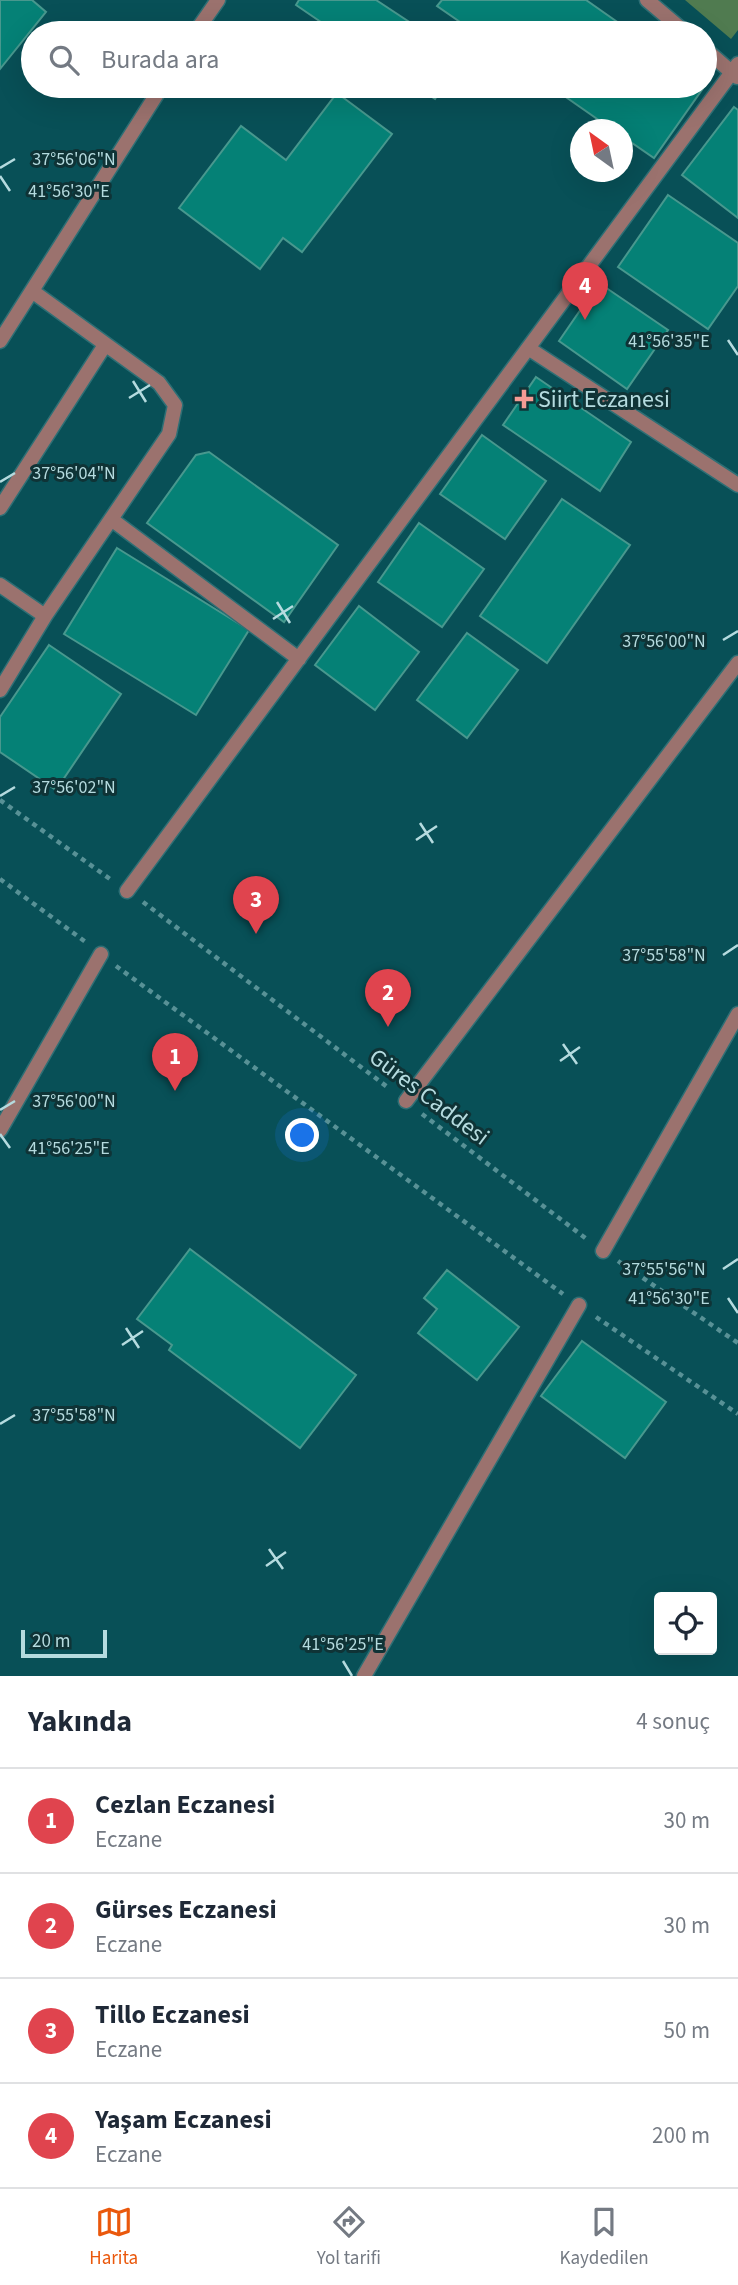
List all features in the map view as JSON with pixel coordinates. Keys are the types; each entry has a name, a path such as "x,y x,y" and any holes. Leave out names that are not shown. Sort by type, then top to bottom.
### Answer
{"street":[{"path":"204,21 219,0"},
{"path":"647,0 672,21"},
{"path":"717,58 736,71 717,96"},
{"path":"0,341 154,98"},
{"path":"127,891 716,98"},
{"path":"0,690 45,616 169,434 175,405 159,383 32,291"},
{"path":"0,508 105,345"},
{"path":"528,348 738,485"},
{"path":"111,519 299,659"},
{"path":"0,585 45,616"},
{"path":"406,1101 738,663"},
{"path":"0,1130 101,954"},
{"path":"603,1251 738,1014"},
{"path":"364,1676 579,1305"}],"path":[{"name":"Güres Caddesi","path":"0,800 192,937 603,1251 738,1343"},
{"path":"0,879 474,1231 738,1414"}],"green space":[{"path":"685,0 738,0 738,30 731,39 717,27 717,21 710,21"}],"building":[{"path":"0,0 32,0 46,12 39,21 21,21 21,43 0,69"},
{"path":"299,0 376,0 408,21 319,21 296,5"},
{"path":"442,0 586,0 616,21 459,21 437,6"},
{"path":"333,98 344,98 392,134 302,252 283,238 260,269 179,208 241,126 286,160"},
{"path":"567,98 696,98 654,158 633,144 633,119 597,119"},
{"path":"734,107 738,110 738,218 682,175"},
{"path":"668,195 738,243 738,286 708,329 618,267"},
{"path":"599,283 668,330 627,389 559,341"},
{"path":"536,377 631,442 600,491 503,425"},
{"path":"482,435 546,481 505,539 440,494"},
{"path":"209,452 338,545 284,622 147,523 196,455"},
{"path":"562,499 630,545 547,663 480,616"},
{"path":"419,523 484,569 442,627 378,582"},
{"path":"117,548 249,630 196,715 64,634"},
{"path":"359,606 419,652 375,710 315,665"},
{"path":"467,633 518,670 467,738 417,700"},
{"path":"49,645 121,694 56,790 0,752 0,717"},
{"path":"190,1249 356,1375 300,1448 169,1350 172,1345 137,1319"},
{"path":"447,1270 519,1327 477,1380 418,1333 437,1309 424,1298"},
{"path":"582,1341 666,1402 625,1458 541,1396"}],"place":[{"name":"Yaşam Eczanesi","path":"585,320"},
{"name":"Siirt Eczanesi","path":"524,399"},
{"name":"Tillo Eczanesi","path":"256,934"},
{"name":"Gürses Eczanesi","path":"388,1027"},
{"name":"Cezlan Eczanesi","path":"175,1091"}]}
